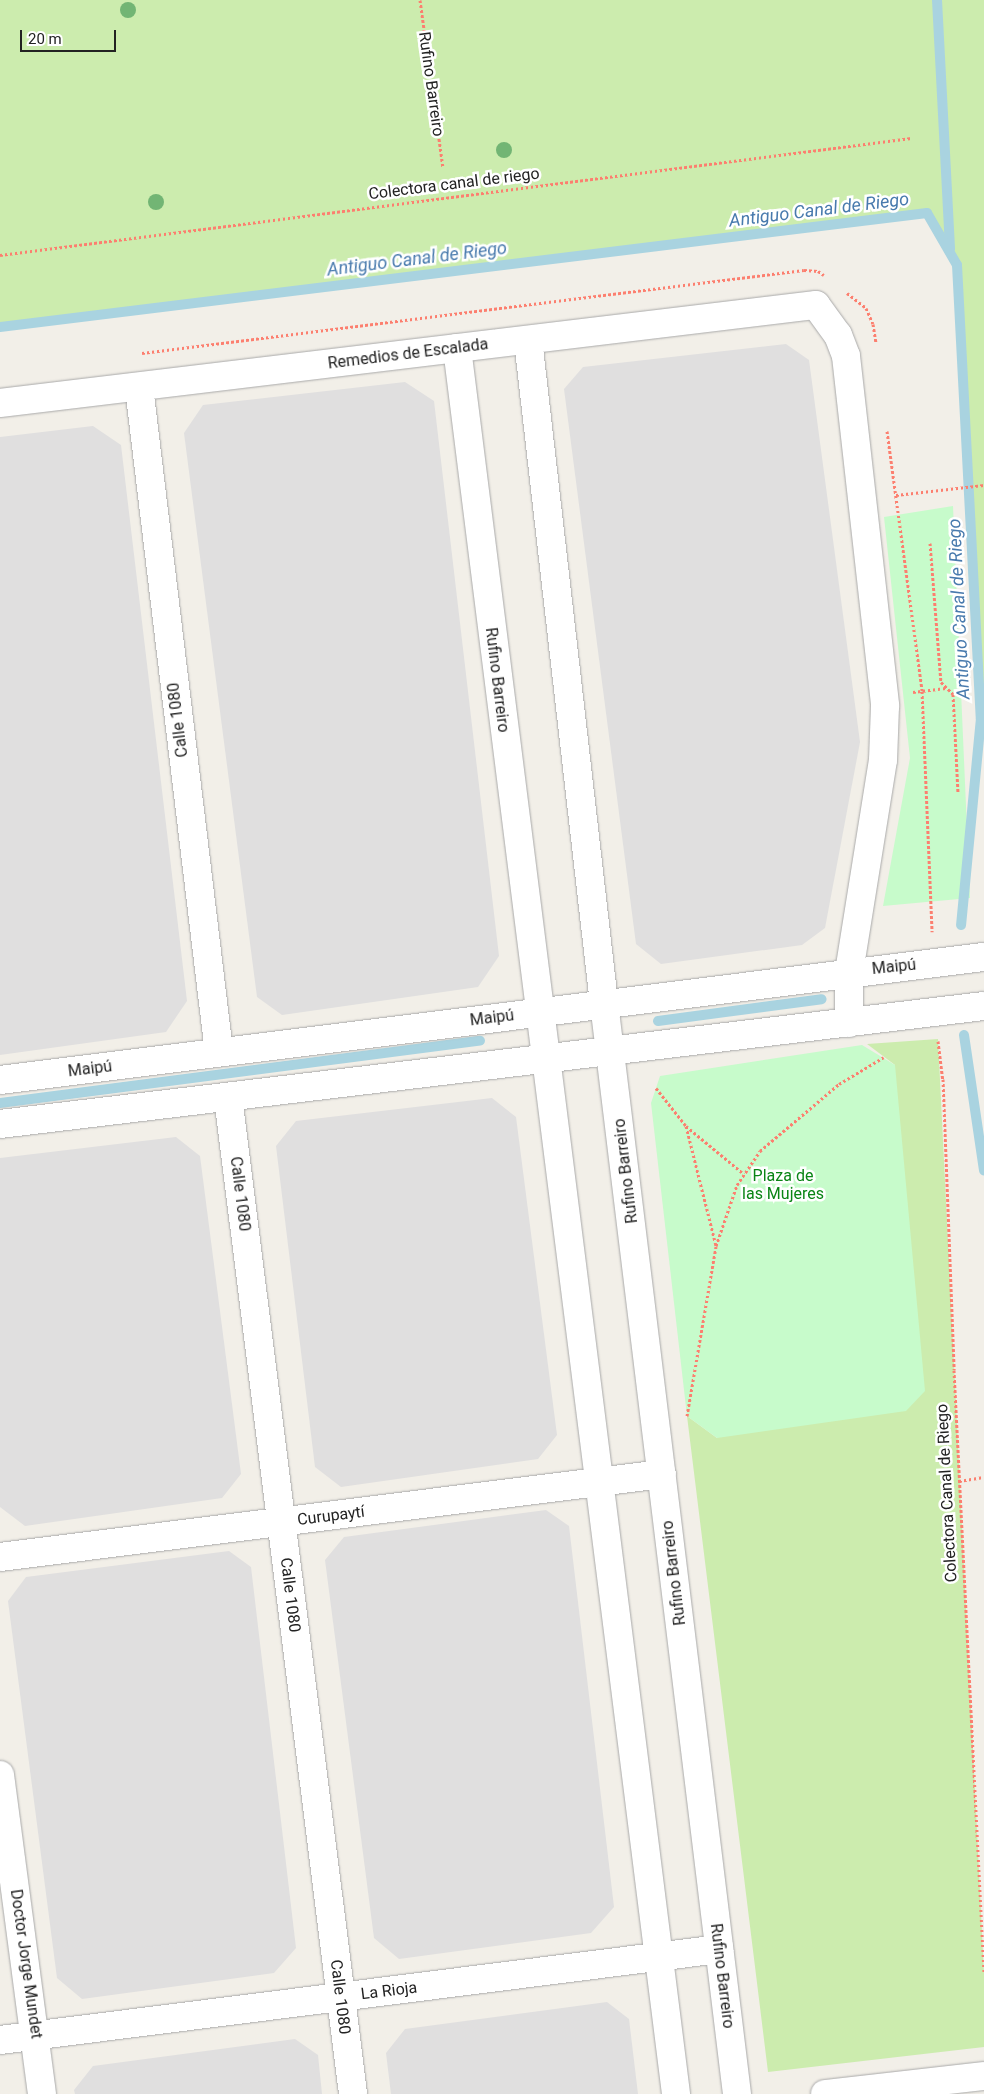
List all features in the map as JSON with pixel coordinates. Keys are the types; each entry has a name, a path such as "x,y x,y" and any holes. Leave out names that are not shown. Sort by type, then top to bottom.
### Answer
{"street":[{"name":"Remedios de Escalada","path":"0,403 816,305 838,335 846,356 885,706 882,760 849,972"},
{"path":"528,340 604,1004"},
{"name":"Rufino Barreiro","path":"457,348 545,1059"},
{"name":"Calle 1080","path":"139,387 218,1052"},
{"name":"Maipú","path":"0,1080 849,972 984,957"},
{"path":"849,972 849,1023"},
{"name":"Rufino Barreiro","path":"604,1004 612,1053 737,2094"},
{"path":"0,1124 545,1059 612,1053 984,1006"},
{"path":"545,1059 676,2094"},
{"name":"Calle 1080","path":"228,1097 353,2094"},
{"name":"Curupaytí","path":"0,1557 662,1474"},
{"name":"Doctor Jorge Mundet","path":"0,1775 36,2035 42,2094"},
{"name":"La Rioja","path":"0,2040 719,1949"},
{"path":"825,2094 984,2076"}],"path":[{"name":"Rufino Barreiro","path":"420,0 443,167"},
{"name":"Colectora canal de riego","path":"0,255 912,138"},
{"path":"137,353 804,270 818,271 826,277"},
{"path":"842,289 866,308 873,324 877,353"},
{"path":"887,428 922,691 933,902 932,963"},
{"path":"896,495 984,485"},
{"path":"930,543 941,682 953,694 958,792"},
{"name":"Colectora Canal de Riego","path":"934,1012 943,1079 959,1481 984,1973"},
{"path":"687,1416 716,1246 738,1185 744,1174 760,1151 839,1084 884,1057"},
{"path":"656,1088 686,1126 744,1174"},
{"path":"686,1126 716,1246"},
{"path":"959,1481 984,1477"}],"shaded area":[{"path":"786,344 809,360 860,742 825,928 802,945 661,964 636,944 564,389 583,367"},
{"path":"405,382 434,401 499,956 478,987 282,1015 257,997 184,433 203,405"},
{"path":"93,426 121,445 187,1001 166,1032 0,1055 0,437"},
{"path":"492,1098 516,1117 557,1435 538,1459 341,1487 315,1467 276,1146 296,1121"},
{"path":"176,1137 200,1156 241,1474 222,1498 25,1526 0,1507 0,1158"},
{"path":"546,1510 569,1526 614,1907 591,1933 399,1959 374,1938 325,1560 344,1537"},
{"path":"229,1551 251,1567 296,1948 274,1973 82,1999 57,1978 8,1601 26,1577"},
{"path":"607,2002 629,2019 638,2094 391,2094 386,2053 405,2029"},
{"path":"295,2039 318,2055 322,2094 75,2094 74,2090 93,2066"}],"green space":[{"path":"0,0 984,0 984,717 981,718 957,265 927,213 0,323"},
{"path":"953,506 970,898 883,906 910,758 884,517"},
{"path":"938,1039 984,1973 984,2047 768,2072 687,1416 717,1438 895,1065 867,1044"},
{"name":"Plaza de las Mujeres","path":"862,1045 895,1065 925,1391 906,1411 717,1438 687,1416 651,1103 660,1076"}],"waterway":[{"path":"937,0 950,249"},
{"name":"Antiguo Canal de Riego","path":"0,327 927,213 957,265 981,718 961,925"},
{"path":"658,1021 822,999"},
{"name":"Antiguo Canal de Riego","path":"964,1035 984,1171"},
{"path":"0,1103 480,1041"}]}
